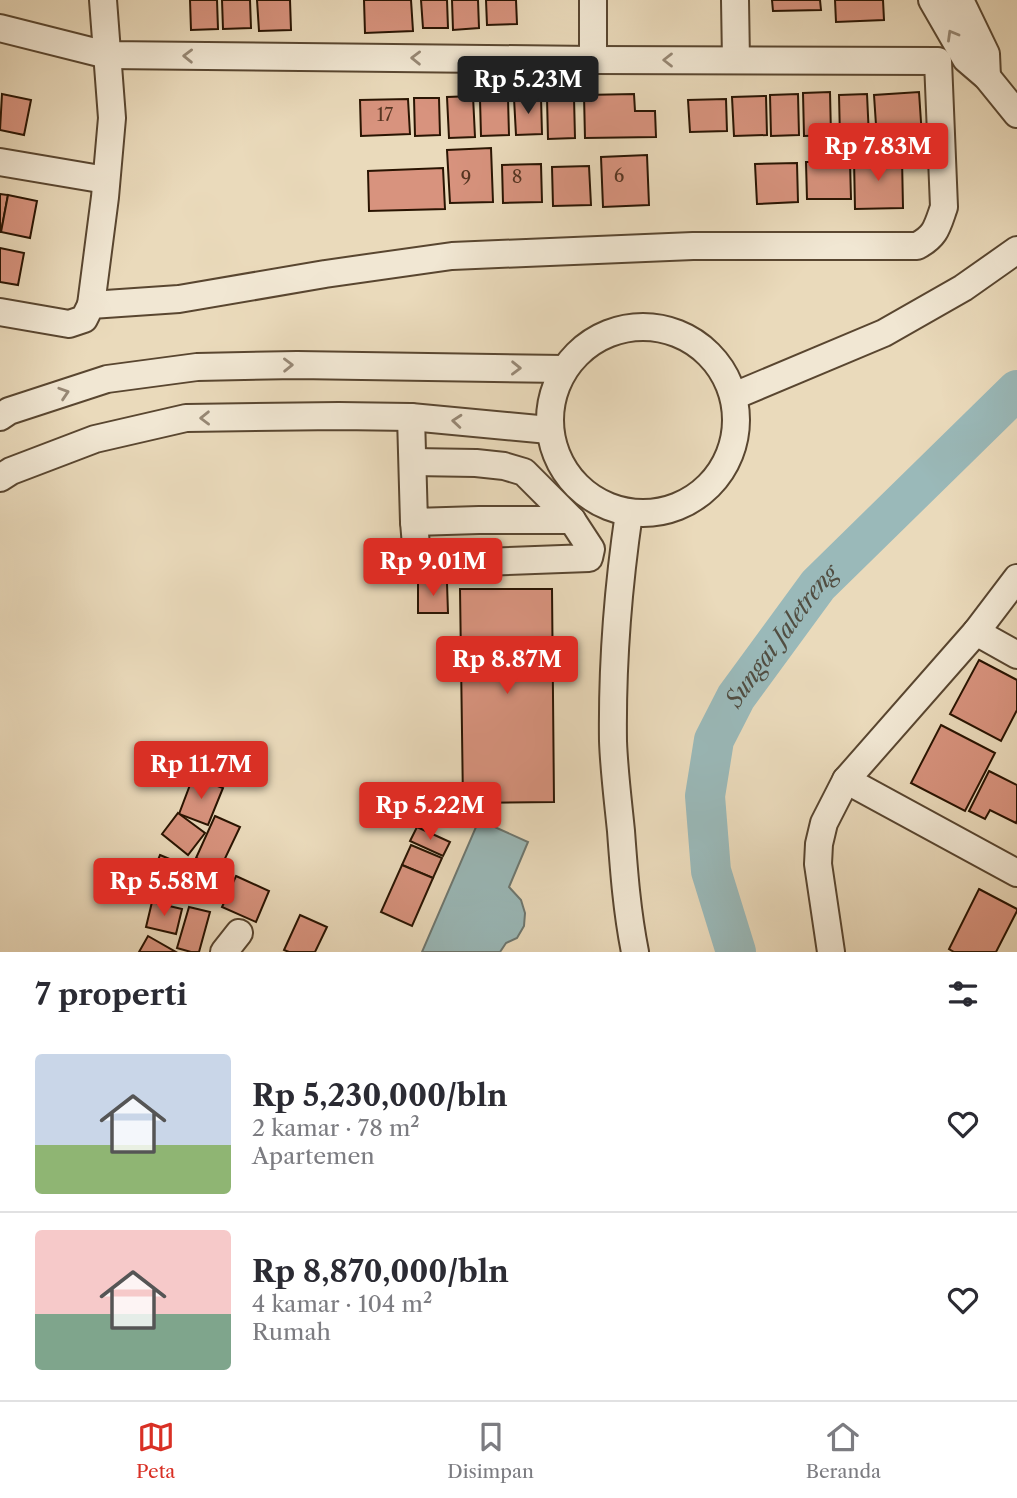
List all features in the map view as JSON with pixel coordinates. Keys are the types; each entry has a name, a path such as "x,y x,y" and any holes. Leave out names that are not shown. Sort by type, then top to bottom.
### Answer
{"street":[{"path":"0,312 69,324 84,318 91,305 112,118 103,0"},
{"path":"593,0 593,60"},
{"path":"735,0 736,60"},
{"path":"932,0 966,59 987,77 1017,114"},
{"path":"960,0 986,54 987,77"},
{"path":"0,28 107,55 938,61 944,207 929,240 917,246 693,246 452,256 179,299 91,305"},
{"path":"0,162 106,180"},
{"path":"734,397 884,333 962,288 1017,250"},
{"path":"642,326 672,331 700,346 721,368 734,397 737,427 730,457 713,483 689,502 670,509 629,513 600,503 575,485 558,459 549,430 551,398 564,369 585,346 612,332 642,326"},
{"path":"0,417 9,411 107,379 197,367 297,365 564,369"},
{"path":"0,478 11,471 95,439 186,418 411,417 549,430"},
{"path":"411,417 417,557 426,564 589,558 591,550 572,520 524,472 490,464 413,462"},
{"path":"629,513 618,614 613,743 628,914 635,952"},
{"path":"414,522 572,520"},
{"path":"831,952 818,864 818,844 824,824 846,780 976,632 1017,578"},
{"path":"976,632 1017,655"},
{"path":"846,780 1017,873"}],"water":[{"path":"479,820 528,842 509,887 521,900 525,913 524,926 517,938 506,943 500,952 422,952"}],"building":[{"path":"190,0 217,0 218,29 191,30"},
{"path":"222,0 250,0 251,28 223,29"},
{"path":"257,0 290,0 291,30 259,31"},
{"path":"364,0 411,0 413,31 365,33"},
{"path":"421,0 447,0 448,28 423,28"},
{"path":"452,0 478,0 479,28 453,30"},
{"path":"486,0 516,0 517,24 487,25"},
{"path":"772,0 820,0 821,10 773,11"},
{"path":"835,0 883,0 884,20 836,22"},
{"path":"830,92 831,135 804,136 803,93"},
{"path":"919,92 922,137 877,140 874,95"},
{"path":"2,94 31,100 24,135 0,130"},
{"path":"634,94 635,111 655,111 656,137 585,138 584,95"},
{"path":"798,94 799,135 771,136 770,95"},
{"path":"867,94 869,137 840,138 839,95"},
{"path":"473,96 475,137 449,138 447,97"},
{"path":"766,96 767,135 734,136 732,97"},
{"path":"541,97 542,134 516,135 514,98"},
{"path":"574,97 575,138 548,139 547,98"},
{"path":"414,98 439,98 440,135 415,136"},
{"path":"508,98 509,135 481,136 480,99"},
{"path":"408,99 410,134 361,136 360,100"},
{"path":"726,99 727,131 690,132 688,100"},
{"path":"491,148 493,202 450,203 447,150"},
{"path":"647,155 649,205 603,207 601,157"},
{"path":"902,158 903,208 855,209 854,159"},
{"path":"806,162 850,162 851,199 807,199"},
{"path":"797,163 798,202 757,204 755,164"},
{"path":"541,164 542,202 503,203 502,165"},
{"path":"589,166 591,205 553,206 552,167"},
{"path":"443,168 445,209 369,211 368,171"},
{"path":"0,194 8,195 1,232 0,232"},
{"path":"8,195 37,201 30,238 1,232"},
{"path":"0,248 24,253 18,285 0,282"},
{"path":"418,583 447,583 448,613 418,613"},
{"path":"460,589 552,589 554,802 463,803"},
{"path":"979,660 1017,680 1017,710 1001,741 950,714"},
{"path":"941,725 995,753 965,811 911,783"},
{"path":"989,771 1017,785 1016,823 990,810 985,819 969,811"},
{"path":"193,777 223,788 208,825 179,814"},
{"path":"178,813 205,833 188,855 162,834"},
{"path":"215,816 240,827 220,869 196,858"},
{"path":"417,827 450,842 443,856 410,841"},
{"path":"411,845 442,858 433,878 402,865"},
{"path":"160,855 196,870 185,899 148,884"},
{"path":"402,865 433,878 412,926 381,912"},
{"path":"236,876 269,891 256,922 222,907"},
{"path":"979,889 1017,911 996,952 954,952 949,949"},
{"path":"152,902 182,909 176,934 146,927"},
{"path":"189,907 210,912 199,952 177,948"},
{"path":"300,915 327,927 315,952 284,950"},
{"path":"148,936 176,952 139,952"}],"waterway":[{"name":"Sungai Jaletreng","path":"736,952 711,871 705,796 714,740 736,697 818,585 1017,390"}]}
